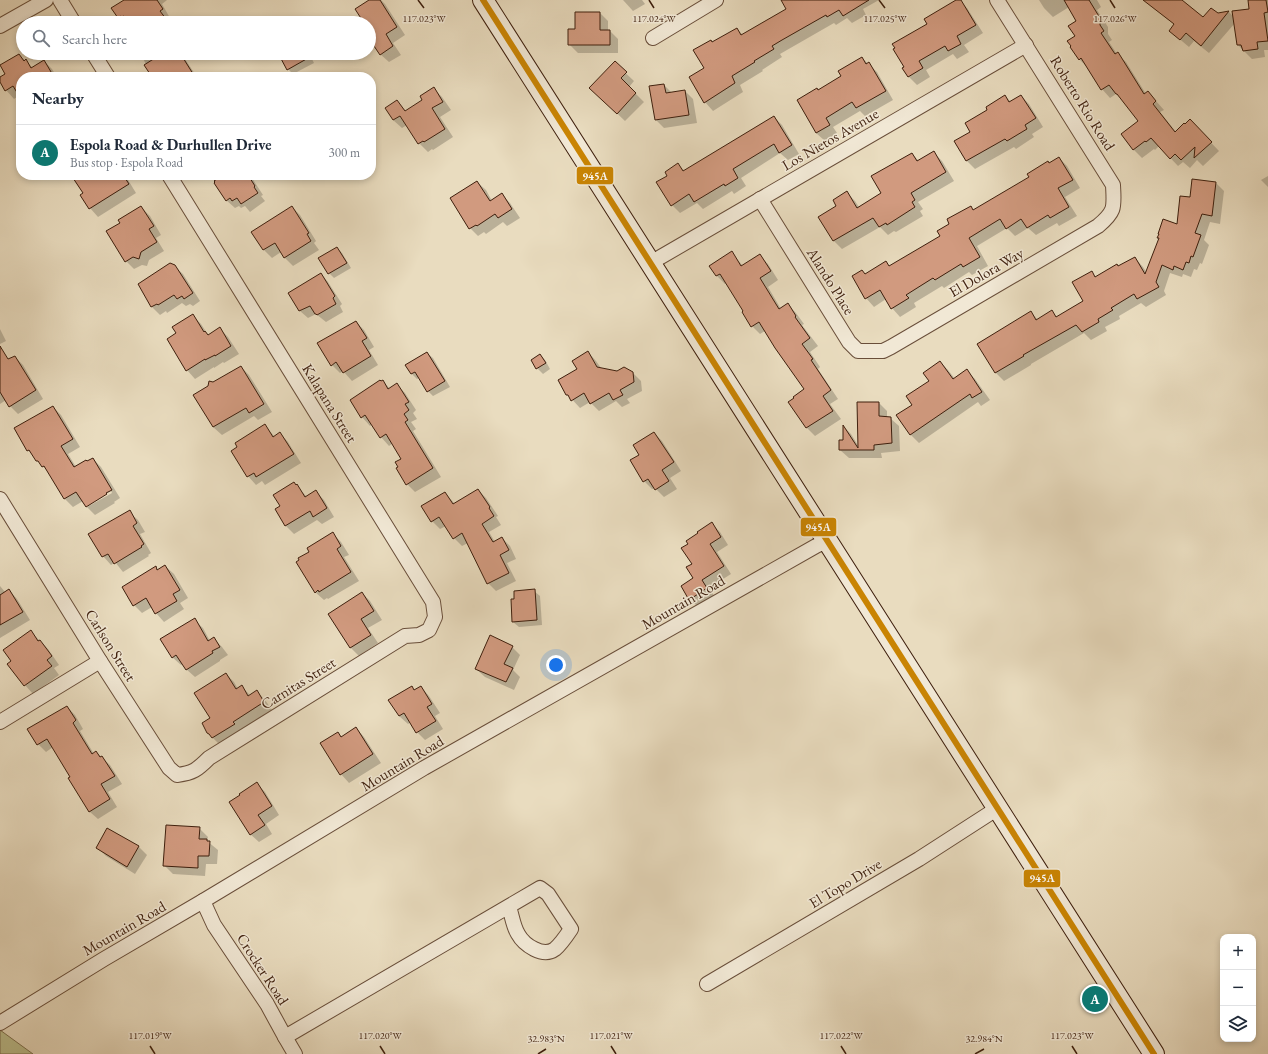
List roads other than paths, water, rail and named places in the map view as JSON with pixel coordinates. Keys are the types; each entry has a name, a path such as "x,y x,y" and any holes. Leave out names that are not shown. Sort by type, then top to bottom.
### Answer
{"main road":[{"path":"483,0 652,262 827,541 1154,1054"}],"street":[{"path":"18,16 46,0"},
{"path":"60,0 70,16"},
{"path":"653,38 716,0"},
{"name":"Roberto Rio Road","path":"998,0 1113,185 1114,207 1108,218 1098,226"},
{"path":"0,26 16,17"},
{"name":"Los Nietos Avenue","path":"652,262 1026,45"},
{"path":"97,60 105,72"},
{"name":"Kalapana Street","path":"171,180 433,602 435,617 429,630 419,636 405,636"},
{"name":"Alando Place","path":"760,199 849,342 858,351 883,351 891,347"},
{"name":"El Dolora Way","path":"891,347 1098,226"},
{"name":"Carlson Street","path":"0,499 100,661 169,768 177,775 190,774 201,767 209,758"},
{"name":"Mountain Road","path":"0,1024 104,959 424,768 827,541"},
{"name":"Carnitas Street","path":"209,758 405,636"},
{"path":"0,722 100,661"},
{"name":"El Topo Drive","path":"707,984 919,859 998,808"},
{"path":"285,1037 540,888 548,894 571,929 554,949 548,952 536,950 528,946 518,934 509,907"},
{"name":"Crocker Road","path":"203,901 214,925 267,1004 295,1054"}],"place":[{"name":"Espola Road & Durhullen Drive","path":"1095,999"}]}
